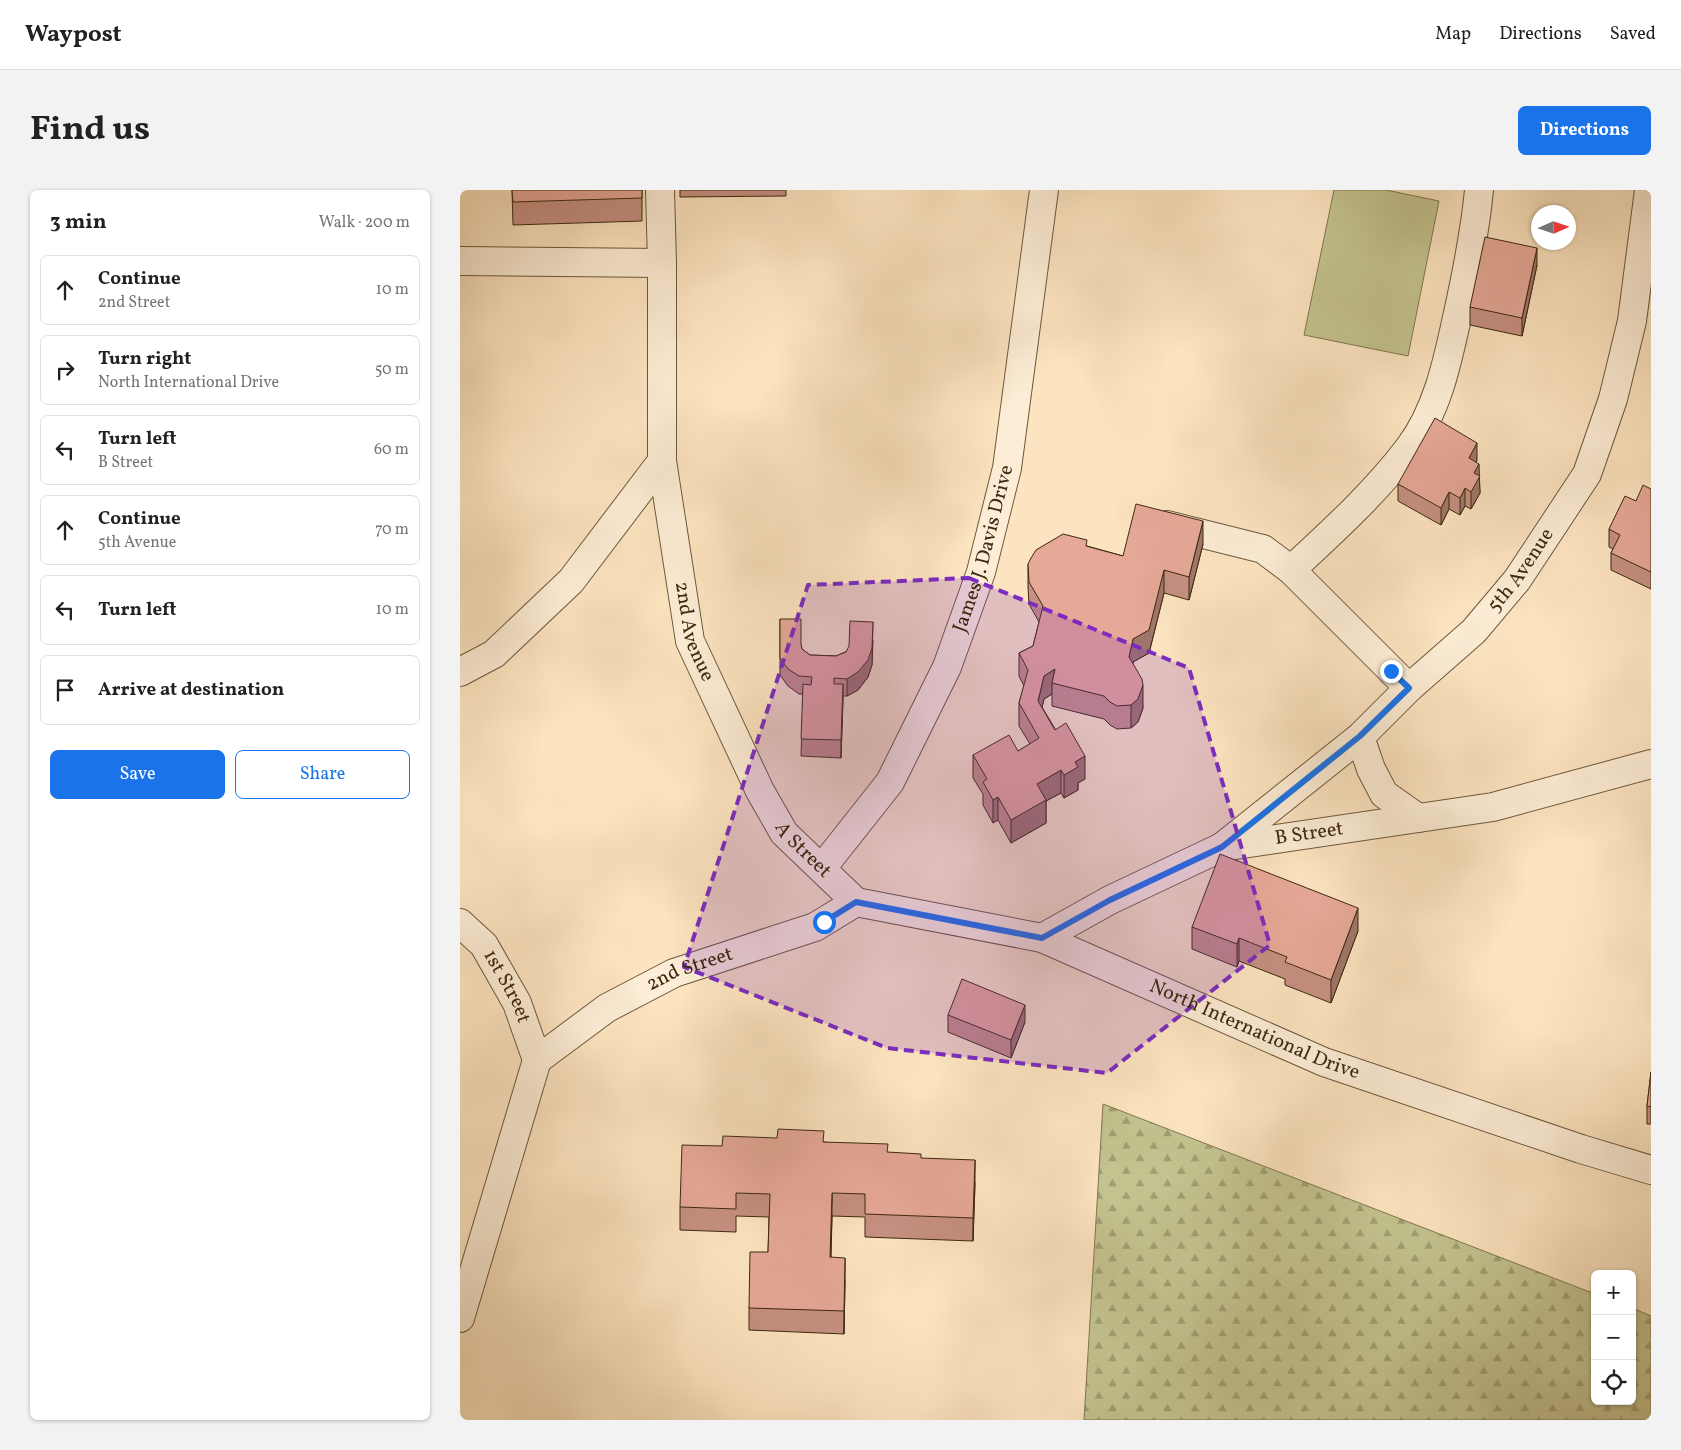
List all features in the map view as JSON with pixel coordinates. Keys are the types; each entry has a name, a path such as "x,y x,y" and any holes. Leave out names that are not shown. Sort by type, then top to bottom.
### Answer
{"street":[{"name":"2nd Avenue","path":"660,190 662,461 690,641 760,791"},
{"name":"James J. Davis Drive","path":"822,868 890,782 947,667 981,572 1007,468 1044,190"},
{"path":"1290,570 1375,489 1410,447 1432,407 1451,344 1469,261 1479,190"},
{"name":"5th Avenue","path":"1222,847 1360,736 1409,688 1474,631 1517,580 1587,474 1614,399 1632,321 1649,201"},
{"path":"460,261 662,263"},
{"path":"460,672 494,654 571,581 662,461"},
{"path":"1160,523 1263,549 1290,570 1409,688"},
{"path":"1360,736 1371,769 1384,794 1418,818"},
{"name":"B Street","path":"1042,938 1110,900 1222,847 1493,807 1651,764"},
{"name":"A Street","path":"760,791 784,833 856,902"},
{"name":"North International Drive","path":"856,902 1042,938 1324,1062 1572,1146 1651,1170"},
{"name":"2nd Street","path":"537,1060 607,1008 674,973 815,927 856,902"},
{"name":"1st Street","path":"460,922 484,945 517,1003 537,1060"},
{"path":"460,1318 537,1060"}],"highlighted area":[{"path":"969,578 1189,668 1270,945 1107,1073 887,1048 684,967 808,585"}],"green space":[{"path":"1334,190 1386,190 1439,201 1408,356 1304,335"},
{"path":"1103,1104 1591,1292 1591,1405 1636,1405 1636,1310 1651,1316 1651,1420 1084,1420"}],"building":[{"path":"512,190 642,190 642,198 513,202"},
{"path":"1485,237 1531,247 1531,250 1537,250 1522,318 1470,307"},
{"path":"1435,418 1477,443 1469,458 1479,464 1474,473 1480,476 1471,492 1465,488 1460,498 1449,492 1441,508 1398,484"},
{"path":"1643,485 1651,489 1651,572 1611,553 1620,535 1609,529 1625,496 1636,501"},
{"path":"1136,504 1203,521 1189,577 1164,570 1149,630 1133,639 1129,657 1142,679 1143,685 1138,699 1131,705 1117,706 1104,696 1052,683 1055,669 1044,676 1038,701 1055,730 1066,723 1085,756 1075,762 1078,767 1064,775 1061,770 1037,784 1046,800 1011,820 998,797 993,800 983,782 987,779 973,755 1009,735 1018,751 1039,738 1019,703 1028,670 1019,653 1033,646 1043,606 1029,582 1028,564 1036,550 1063,534 1087,540 1086,546 1123,556"},
{"path":"780,619 801,619 802,649 810,655 836,656 846,652 849,646 850,621 873,622 872,648 868,660 858,672 847,679 834,678 834,684 843,684 841,740 801,739 803,684 811,685 812,677 799,676 788,669 780,658"},
{"path":"1220,854 1358,908 1331,980 1285,962 1287,957 1239,938 1237,944 1192,927"},
{"path":"962,979 1025,1005 1011,1040 948,1015"},
{"path":"1651,1072 1651,1107 1647,1106"},
{"path":"778,1129 824,1131 823,1142 888,1144 887,1152 921,1154 921,1158 975,1160 973,1218 865,1214 865,1194 832,1193 830,1257 845,1258 844,1311 749,1308 750,1252 768,1252 770,1194 736,1193 736,1209 680,1207 682,1145 722,1146 723,1136 777,1138"}],"route":[{"path":"824,922 856,902 1042,938 1110,900 1222,847 1360,736 1409,688 1391,671"}]}
